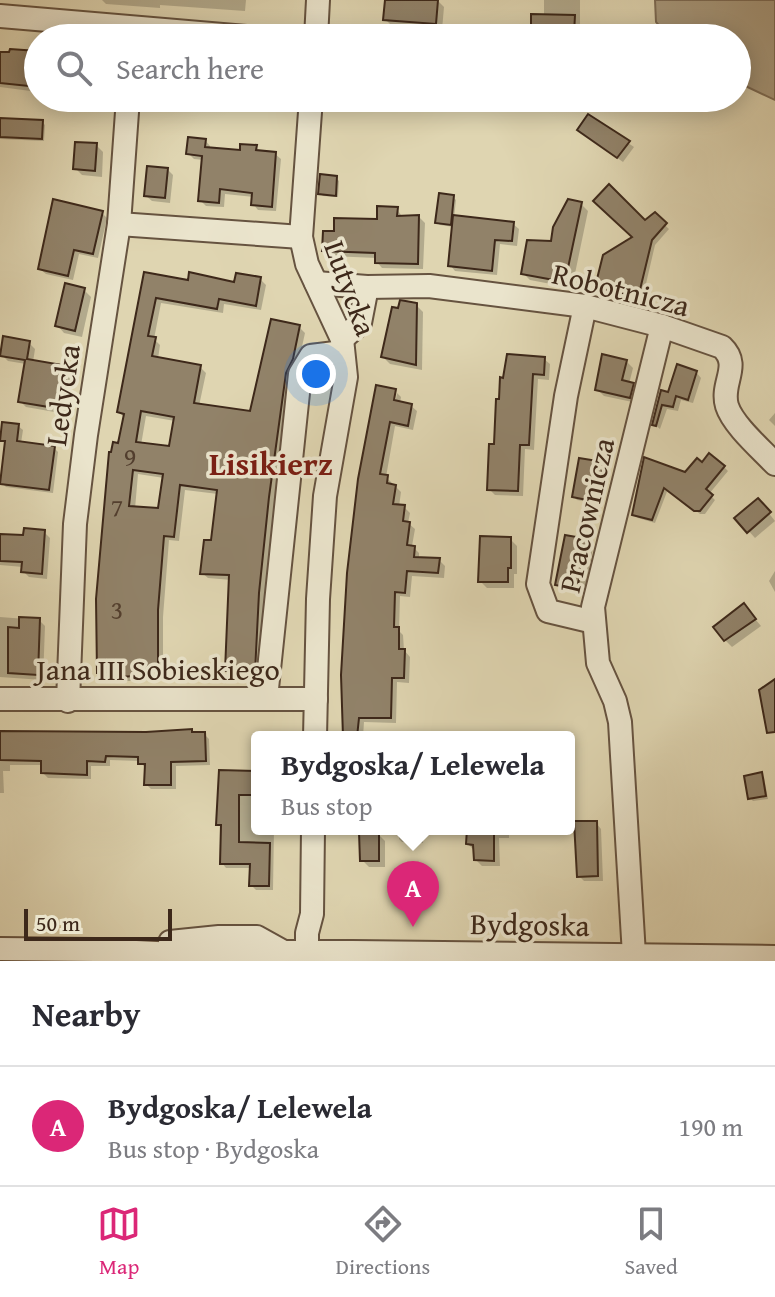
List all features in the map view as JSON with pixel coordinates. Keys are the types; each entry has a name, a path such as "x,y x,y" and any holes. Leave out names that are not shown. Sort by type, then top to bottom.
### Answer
{"street":[{"path":"317,24 318,0"},
{"path":"0,16 66,24"},
{"name":"Ledycka","path":"68,701 75,524 119,224 127,112"},
{"name":"Lutycka","path":"310,112 301,237 305,257 342,346 346,377 324,511 318,599 315,731"},
{"path":"119,224 301,237"},
{"name":"Robotnicza","path":"316,283 367,287 429,286 585,306 662,326 722,347 732,364 726,393 730,413 775,464"},
{"path":"266,698 300,374 311,356 342,346 360,323 367,287"},
{"path":"585,306 566,396 538,584 548,611 594,622"},
{"name":"Pracownicza","path":"634,955 620,722 615,701 598,663 593,607 662,326"},
{"name":"Jana III Sobieskiego","path":"0,699 316,699"},
{"path":"307,952 307,933 312,914 313,835"},
{"name":"Bydgoska","path":"0,949 95,950 219,937 257,937 284,957 307,952 775,957"}],"shaded area":[{"path":"655,0 775,0 775,100 751,89 751,24 656,22"}],"building":[{"path":"385,0 438,0 436,24 383,20"},
{"path":"531,14 575,15 575,24 531,24"},
{"path":"10,49 24,50 24,86 0,83 0,52 9,52"},
{"path":"588,114 630,141 617,158 577,130"},
{"path":"0,118 43,120 42,139 0,137"},
{"path":"188,137 206,139 205,147 240,150 240,144 257,145 256,150 276,152 272,207 251,205 252,193 220,189 219,203 198,201 202,156 186,154"},
{"path":"75,142 97,143 95,171 73,169"},
{"path":"147,166 168,168 165,198 144,196"},
{"path":"320,174 337,176 336,196 318,194"},
{"path":"609,184 645,220 655,212 667,223 652,240 638,298 595,287 603,255 632,237 593,201"},
{"path":"439,193 454,195 451,225 435,223"},
{"path":"53,199 103,211 93,254 74,250 68,276 38,269"},
{"path":"568,199 582,202 565,282 521,274 527,240 551,241 553,227"},
{"path":"377,206 398,207 397,216 419,215 418,264 375,263 375,253 322,251 323,231 334,231 334,218 377,219"},
{"path":"453,215 514,222 512,241 495,240 492,271 448,266"},
{"path":"144,272 188,280 189,272 234,282 236,273 261,277 256,306 219,299 217,309 156,298 148,336 156,337 152,356 201,365 194,403 250,411 271,319 300,325 293,359 286,373 269,497 255,672 225,671 229,575 200,574 204,540 211,540 217,490 180,485 174,537 164,536 158,610 158,666 137,665 137,676 117,677 117,672 97,673 96,599 109,452 113,442 118,443 124,414 117,412","holes":["141,411 174,417 169,446 136,442","133,470 163,474 158,508 129,506"]},
{"path":"65,283 85,288 75,331 55,326"},
{"path":"400,300 417,303 416,365 381,357 392,307 398,308"},
{"path":"3,336 30,341 27,359 68,366 61,409 18,402 25,360 0,356"},
{"path":"507,354 545,357 544,375 533,374 529,445 520,445 518,491 487,490 489,444 494,444 496,399 499,399 500,377 503,378"},
{"path":"602,354 627,360 622,380 634,383 630,398 595,390"},
{"path":"677,364 697,371 688,400 676,396 673,407 662,405 656,426 652,425 661,390 668,392"},
{"path":"376,385 396,389 394,400 412,404 408,426 390,422 380,474 388,475 387,483 396,485 393,504 405,505 403,521 410,522 407,545 415,546 414,557 440,558 438,573 407,571 405,593 395,592 394,627 399,627 399,649 405,649 404,678 392,678 391,718 359,718 358,731 343,731 341,675 347,573 358,479"},
{"path":"2,422 19,424 17,441 55,446 49,490 0,484 5,441 0,441"},
{"path":"709,453 725,466 706,489 713,495 700,511 694,511 664,488 652,520 632,515 644,457 685,472 697,458 702,462"},
{"path":"579,458 604,462 597,502 572,497"},
{"path":"758,498 771,512 747,533 734,518"},
{"path":"24,528 45,530 42,574 21,572 22,562 0,561 0,534 23,535"},
{"path":"565,535 588,539 577,589 555,585"},
{"path":"480,536 511,537 508,582 478,582"},
{"path":"744,603 756,619 724,641 713,627"},
{"path":"19,617 40,618 38,675 8,673 8,627 19,628"},
{"path":"775,679 775,732 767,733 759,690"},
{"path":"192,729 192,732 205,732 206,761 171,762 171,785 144,785 145,764 138,764 138,757 106,756 105,762 87,761 87,775 41,773 41,761 0,760 0,731 146,732"},
{"path":"219,770 251,771 251,795 239,795 239,842 270,843 269,886 249,886 250,864 220,864 221,825 216,825"},
{"path":"762,772 766,796 748,799 744,776"},
{"path":"575,821 597,821 598,876 577,877"},
{"path":"359,835 379,835 379,861 360,861"},
{"path":"467,835 494,835 494,861 474,860 473,845 466,844"}],"place":[{"name":"Bydgoska/ Lelewela","path":"413,927"}],"district":[{"name":"Lisikierz","path":"271,463"}]}
